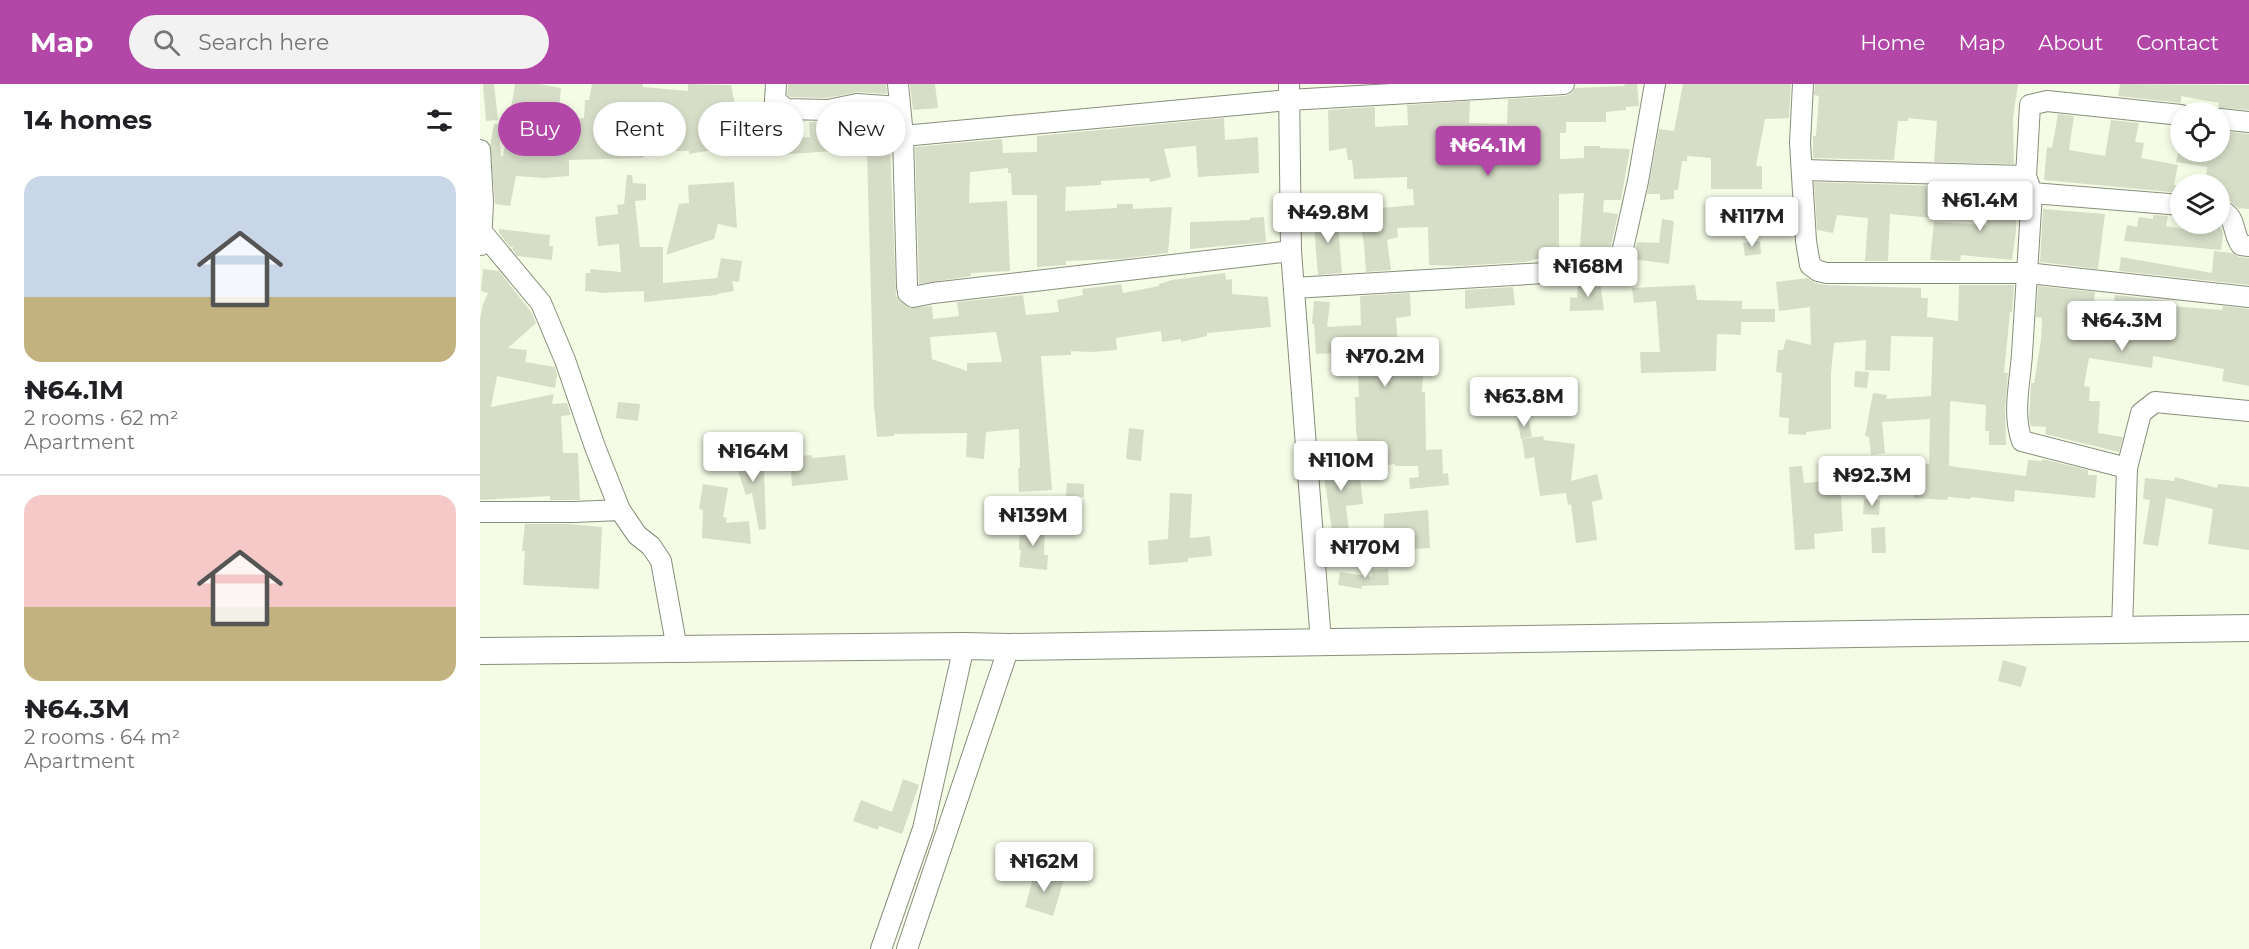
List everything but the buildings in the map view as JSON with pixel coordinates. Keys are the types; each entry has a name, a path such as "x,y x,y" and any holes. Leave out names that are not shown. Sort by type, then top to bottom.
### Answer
{"main road":[{"path":"480,651 1010,647 2249,628"}],"street":[{"path":"776,84 775,100 786,109 816,110"},
{"path":"898,84 900,102"},
{"path":"906,136 1289,92 1564,84"},
{"path":"1294,288 1595,270 1619,266 1638,181 1655,84"},
{"path":"1803,84 1800,143 1806,241 1810,265 1818,271 1827,273 2027,273 2249,297"},
{"path":"1289,92 1291,251 1321,642"},
{"path":"2127,468 2022,441 2017,428 2016,412 2027,273 2030,105 2047,101 2170,114"},
{"path":"2230,120 2249,122"},
{"path":"480,150 483,201 481,241 541,303 565,360 620,510 637,535 651,546 661,561 677,649"},
{"path":"904,156 907,286 908,293 913,297 1291,251"},
{"path":"1803,170 2029,184 2170,203"},
{"path":"2230,217 2236,228 2237,240 2241,245 2249,246"},
{"path":"2122,631 2127,468 2141,413 2155,402 2249,411"},
{"path":"480,512 620,510"},
{"path":"881,949 923,829 964,646"},
{"path":"907,949 1010,647"}]}
